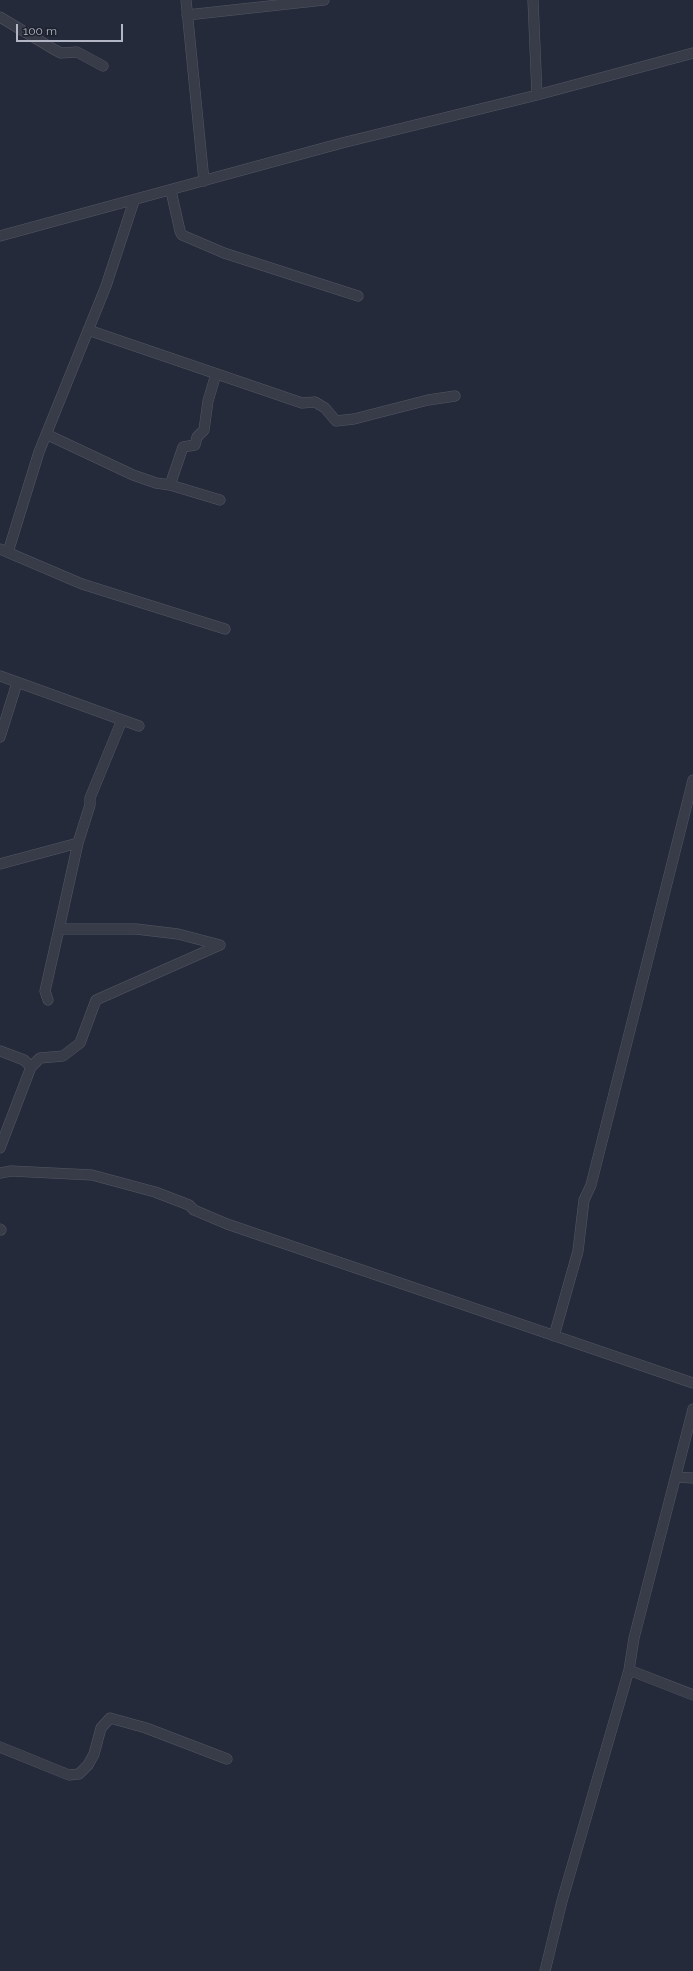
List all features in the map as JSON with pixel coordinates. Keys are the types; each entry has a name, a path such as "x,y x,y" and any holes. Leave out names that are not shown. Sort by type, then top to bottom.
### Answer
{"street":[{"path":"186,0 204,181"},
{"path":"187,15 324,0"},
{"path":"533,0 537,95"},
{"path":"0,17 60,53 77,52 103,66"},
{"path":"0,236 171,191 342,143 537,95 693,53"},
{"path":"171,191 182,235 224,252 358,296"},
{"path":"134,201 106,286 48,435 39,452 4,550 82,584 225,629"},
{"path":"88,330 302,403 315,402 324,408 336,421 354,420 428,400 455,396"},
{"path":"170,485 183,447 195,445 197,437 204,430 208,401 216,374"},
{"path":"48,435 133,475 156,483 170,485 220,500"},
{"path":"0,676 17,684 139,726"},
{"path":"0,737 17,684"},
{"path":"48,1000 45,991 78,843 90,805 91,793 122,720"},
{"path":"554,1336 578,1251 584,1200 591,1185 693,780"},
{"path":"0,864 78,843"},
{"path":"0,1148 31,1067 40,1058 63,1056 80,1044 96,1000 220,945 178,934 136,929 59,929"},
{"path":"0,1051 24,1060 31,1067"},
{"path":"0,1173 11,1170 92,1175 156,1192 189,1205 194,1210 227,1224 693,1383"},
{"path":"545,1971 562,1901 629,1670 634,1638 693,1409"},
{"path":"676,1477 693,1478"},
{"path":"629,1670 693,1695"},
{"path":"0,1747 69,1775 79,1774 88,1765 94,1754 101,1728 110,1718 146,1728 227,1759"}]}
